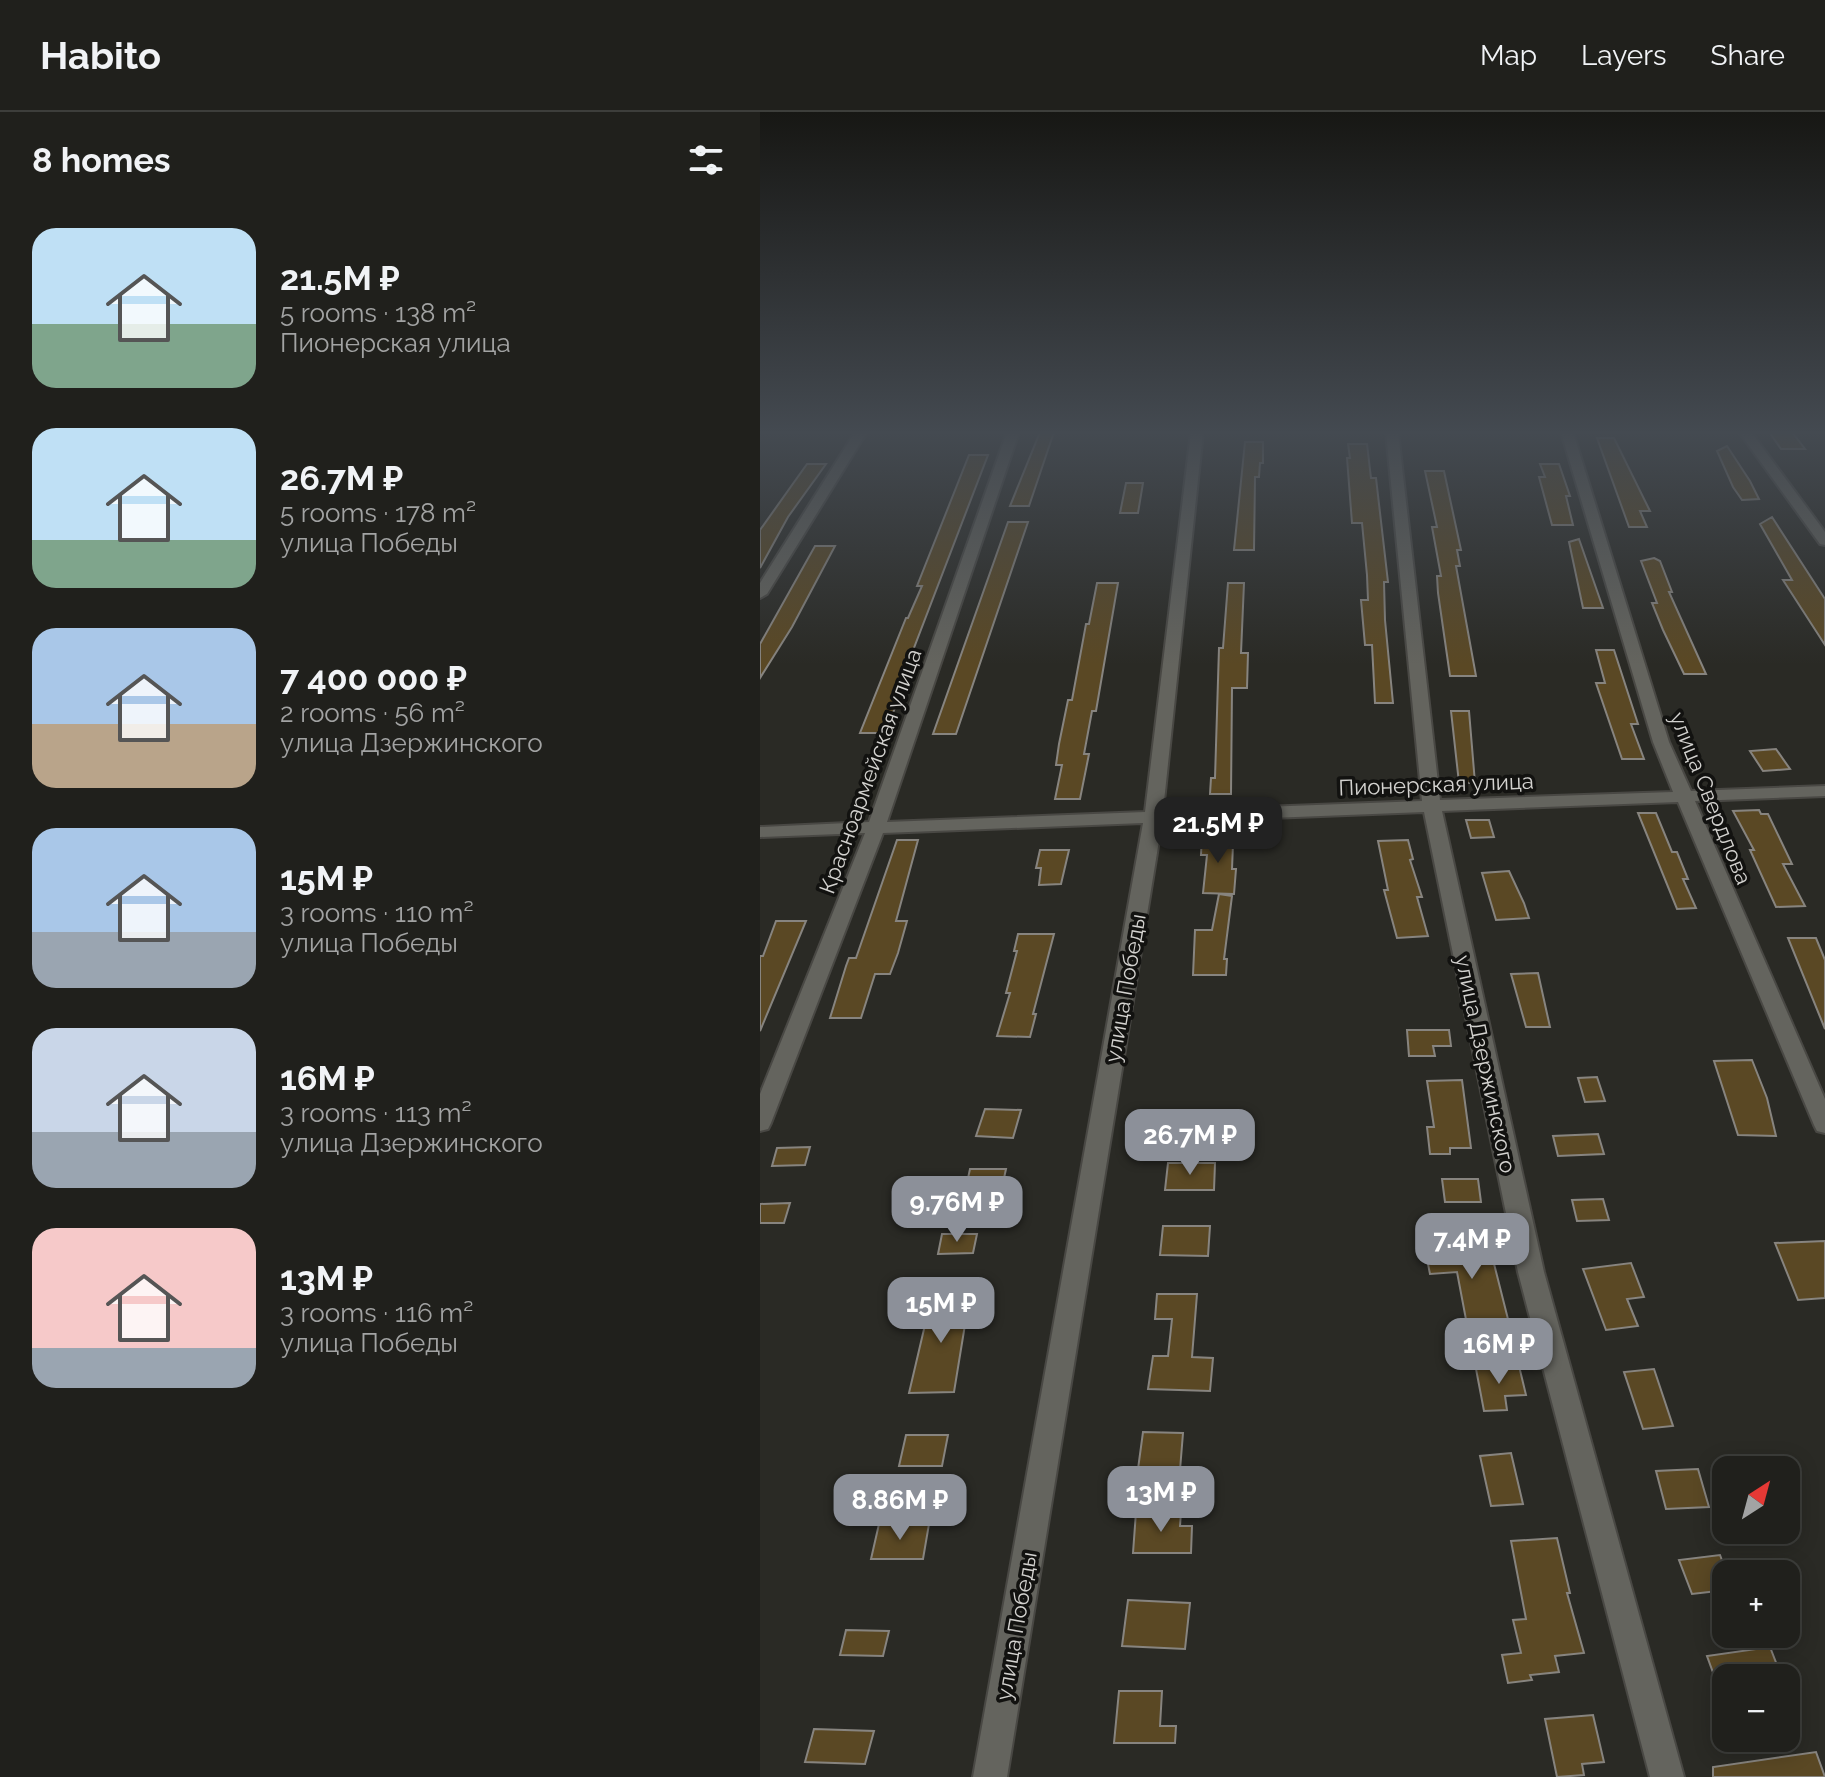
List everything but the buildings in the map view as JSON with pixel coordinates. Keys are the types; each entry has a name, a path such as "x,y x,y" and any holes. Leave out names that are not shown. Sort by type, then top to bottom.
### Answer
{"street":[{"path":"760,594 813,510"},
{"name":"Красноармейская улица","path":"760,1123 876,828 986,510"},
{"name":"улица Победы","path":"990,1777 1153,819 1188,510"},
{"name":"улица Дзержинского","path":"1400,510 1432,808 1531,1272 1667,1777"},
{"name":"улица Свердлова","path":"1591,510 1661,742 1825,1125"},
{"path":"1802,510 1825,541"},
{"name":"Пионерская улица","path":"760,832 1686,799 1825,791"}]}
